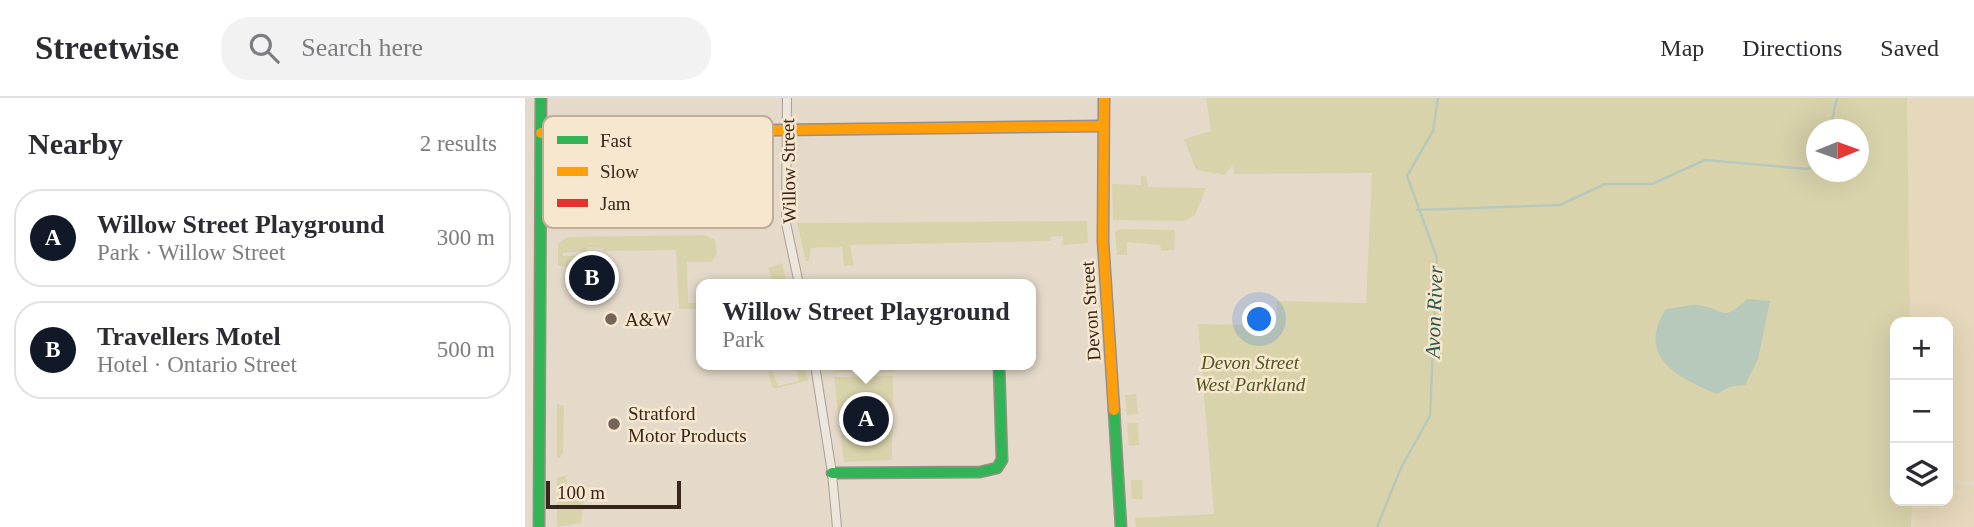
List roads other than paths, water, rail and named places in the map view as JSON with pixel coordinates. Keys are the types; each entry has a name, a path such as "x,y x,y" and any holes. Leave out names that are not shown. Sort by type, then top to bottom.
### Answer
{"street":[{"path":"539,527 541,98"},
{"name":"Willow Street","path":"787,98 786,223 798,279"},
{"name":"Devon Street","path":"1104,98 1103,241 1121,524"},
{"path":"773,129 1104,126"},
{"path":"816,370 832,473 837,527"},
{"path":"832,473 980,472 997,468 1002,460 999,370"}],"waterway":[{"name":"Avon River","path":"1377,527 1401,468 1430,416 1437,258 1407,176 1433,131 1438,98"},
{"path":"1832,119 1837,98"},
{"path":"1417,210 1560,205 1605,184 1652,184 1705,160 1806,169"}],"place":[{"name":"Travellers Motel","path":"592,278"},
{"name":"A&W","path":"611,319"},
{"name":"Willow Street Playground","path":"866,419"},
{"name":"Stratford Motor Products","path":"614,424"}],"park label":[{"name":"Devon Street West Parkland","path":"1250,373"}]}
